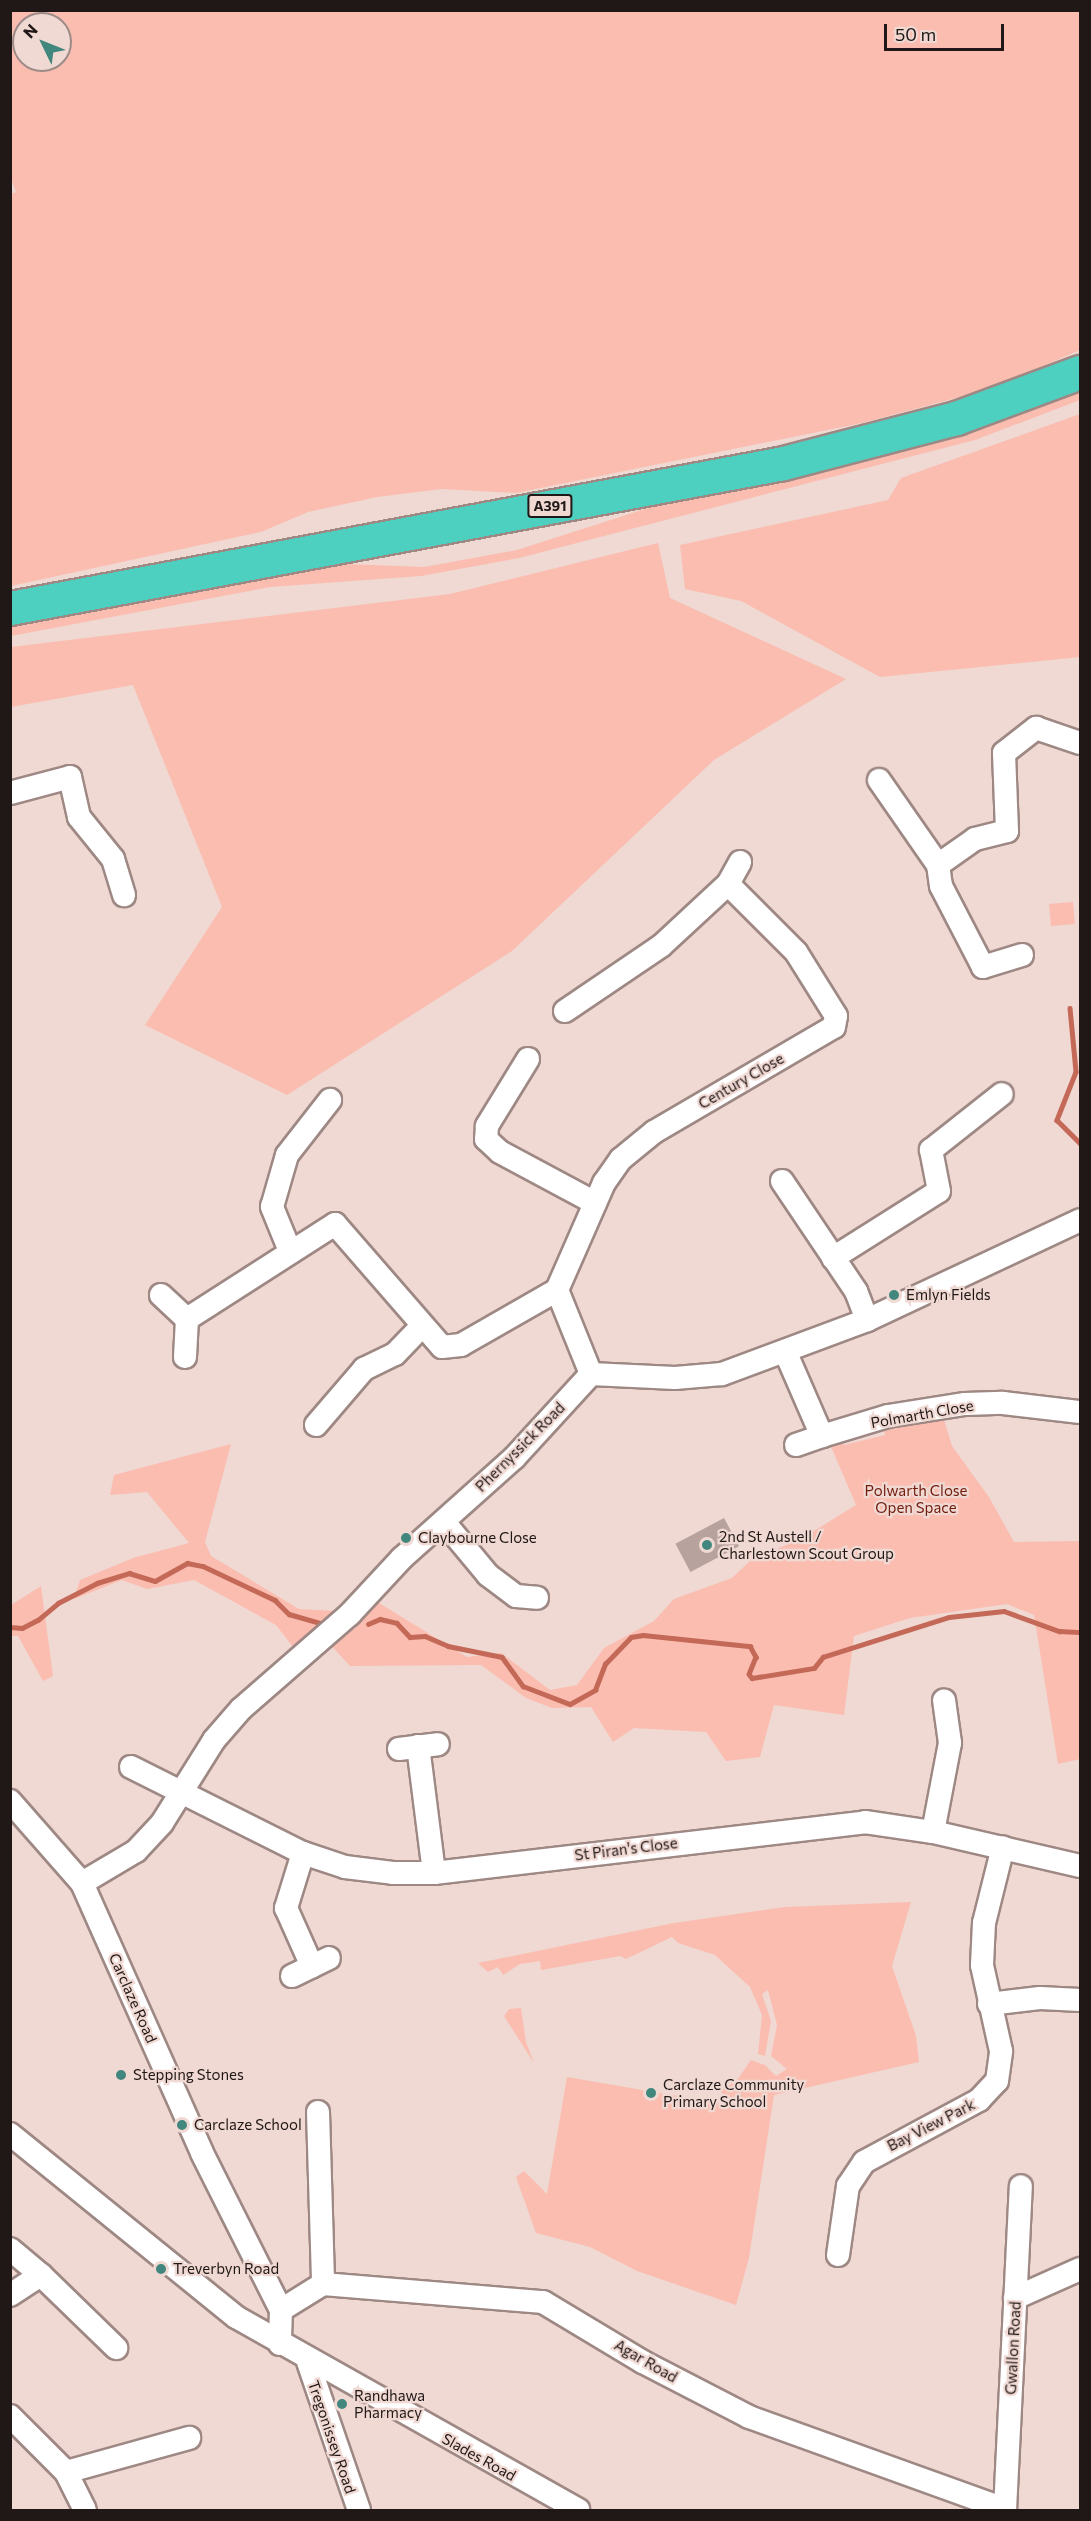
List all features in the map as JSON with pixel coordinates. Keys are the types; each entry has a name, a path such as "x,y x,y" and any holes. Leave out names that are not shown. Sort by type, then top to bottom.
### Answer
{"highway":[{"name":"A391","path":"10,608 783,463 956,418 1080,372"}],"street":[{"path":"938,866 975,839 1007,831 1004,753 1036,728 1080,743"},
{"path":"10,793 70,777 79,817 112,859 124,895"},
{"path":"879,780 938,866 941,886 983,968 1022,955"},
{"path":"565,1011 661,946 728,884 740,862"},
{"name":"Century Close","path":"557,1290 595,1203 621,1159 654,1132 834,1027 836,1016 796,952 728,884"},
{"path":"528,1059 487,1126 486,1139 500,1152 595,1203"},
{"path":"833,1258 939,1191 931,1150 1002,1094"},
{"path":"291,1251 272,1207 287,1155 330,1100"},
{"path":"782,1181 856,1291 867,1320"},
{"path":"187,1319 334,1224 442,1347 461,1345 557,1290 591,1374 675,1378 722,1374 867,1320 1080,1220"},
{"path":"161,1295 187,1319"},
{"path":"185,1357 187,1319"},
{"path":"316,1425 364,1368 395,1354 422,1326"},
{"path":"785,1352 822,1436"},
{"name":"Phernyssick Road","path":"82,1883 136,1851 185,1790 214,1740 241,1709 350,1614 444,1522 514,1458 591,1374"},
{"name":"Polmarth Close","path":"796,1445 888,1416 965,1404 1003,1402 1080,1412"},
{"path":"444,1522 488,1575 516,1596 537,1599"},
{"path":"933,1832 950,1743 941,1695"},
{"path":"418,1746 434,1873"},
{"name":"St Piran's Close","path":"131,1767 185,1790 303,1853 345,1867 434,1873 834,1825 884,1824 933,1832 1080,1866"},
{"name":"Carclaze Road","path":"10,1801 82,1883 202,2153 281,2310 280,2344"},
{"name":"Bay View Park","path":"838,2255 848,2186 864,2162 979,2100 997,2081 1000,2051 982,1965 984,1923 1002,1847"},
{"path":"303,1853 286,1908 311,1967"},
{"path":"989,2004 1040,1998 1080,2000"},
{"path":"281,2310 323,2284 318,2112"},
{"path":"10,2134 236,2317 308,2362"},
{"name":"Gwallon Road","path":"1005,2510 1021,2186"},
{"path":"10,2249 116,2348"},
{"path":"1015,2298 1080,2269"},
{"path":"10,2295 41,2276"},
{"name":"Agar Road","path":"323,2284 543,2302 643,2362 751,2417 1005,2510"},
{"name":"Slades Road","path":"308,2362 578,2511"},
{"name":"Tregonissey Road","path":"308,2362 359,2511"},
{"path":"10,2416 66,2472 86,2511"},
{"path":"66,2472 189,2438"}],"green space":[{"path":"11,11 1080,11 1080,350 990,389 862,423 516,493 442,489 377,497 308,512 261,532 11,586 10,194 16,192 10,176"},
{"path":"1080,389 1080,400 975,440 519,558 421,576 270,587 11,636 10,623 321,563 424,567 517,550 676,499 851,465 945,439"},
{"path":"1080,414 1080,657 880,677 741,601 685,589 680,545 888,500 901,478"},
{"path":"658,543 670,598 846,679 714,760 512,951 287,1095 145,1025 222,907 133,685 11,707 11,647 450,594"},
{"path":"1073,902 1075,924 1051,926 1049,904"},
{"name":"Polwarth Close Open Space","path":"942,1413 952,1446 989,1497 1014,1542 1080,1541 1080,1759 1058,1764 1034,1615 1007,1604 910,1618 854,1636 844,1715 774,1705 760,1757 726,1761 706,1732 634,1728 613,1742 591,1707 552,1708 526,1698 481,1665 350,1666 327,1641 374,1600 467,1657 501,1653 550,1690 577,1685 604,1648 654,1621 674,1599 732,1578 752,1559 801,1539 856,1505 829,1442 841,1438 844,1445 885,1435 883,1424"},
{"path":"231,1444 205,1542 211,1556 299,1609 335,1611 293,1647 276,1625 194,1580 147,1589 122,1580 74,1599 80,1580 133,1558 189,1543 147,1492 110,1495 114,1475"},
{"path":"41,1586 53,1676 43,1681 18,1636 10,1636 11,1605"},
{"name":"Carclaze Community Primary School","path":"911,1902 892,1966 916,2036 919,2062 774,2095 749,2258 736,2305 637,2271 590,2247 536,2233 516,2177 524,2171 547,2194 567,2077 735,2106 738,2101 725,2099 721,2091 737,2080 751,2060 765,2065 776,2076 787,2069 771,2056 777,2025 768,1990 762,1994 771,2021 765,2056 758,2054 762,2015 750,1987 715,1955 678,1943 672,1937 626,1959 620,1956 541,1970 540,1961 520,1964 503,1975 498,1967 488,1972 478,1963 674,1923 785,1907"},
{"path":"521,2008 526,2042 534,2063 504,2016 509,2009"}],"building":[{"name":"2nd St Austell / Charlestown Scout Group","path":"724,1518 739,1546 690,1572 675,1544"}],"waterway":[{"path":"1070,1008 1076,1072 1057,1120 1080,1143"},
{"path":"10,1627 22,1628 38,1620 58,1603 97,1583 129,1573 155,1581 187,1563 203,1566 275,1600 289,1614 324,1624"},
{"path":"368,1624 380,1619 397,1623 410,1637 425,1636 448,1646 502,1657 523,1686 570,1704 595,1690 605,1664 631,1637 643,1635 750,1646 756,1657 749,1674 752,1678 814,1668 823,1657 949,1617 1004,1611 1059,1631 1080,1632"}],"place":[{"name":"Emlyn Fields","path":"894,1295"},
{"name":"Claybourne Close","path":"406,1538"},
{"name":"2nd St Austell / Charlestown Scout Group","path":"707,1545"},
{"name":"Stepping Stones","path":"121,2075"},
{"name":"Carclaze Community Primary School","path":"651,2093"},
{"name":"Carclaze School","path":"182,2125"},
{"name":"Treverbyn Road","path":"161,2269"},
{"name":"Randhawa Pharmacy","path":"342,2404"}]}
